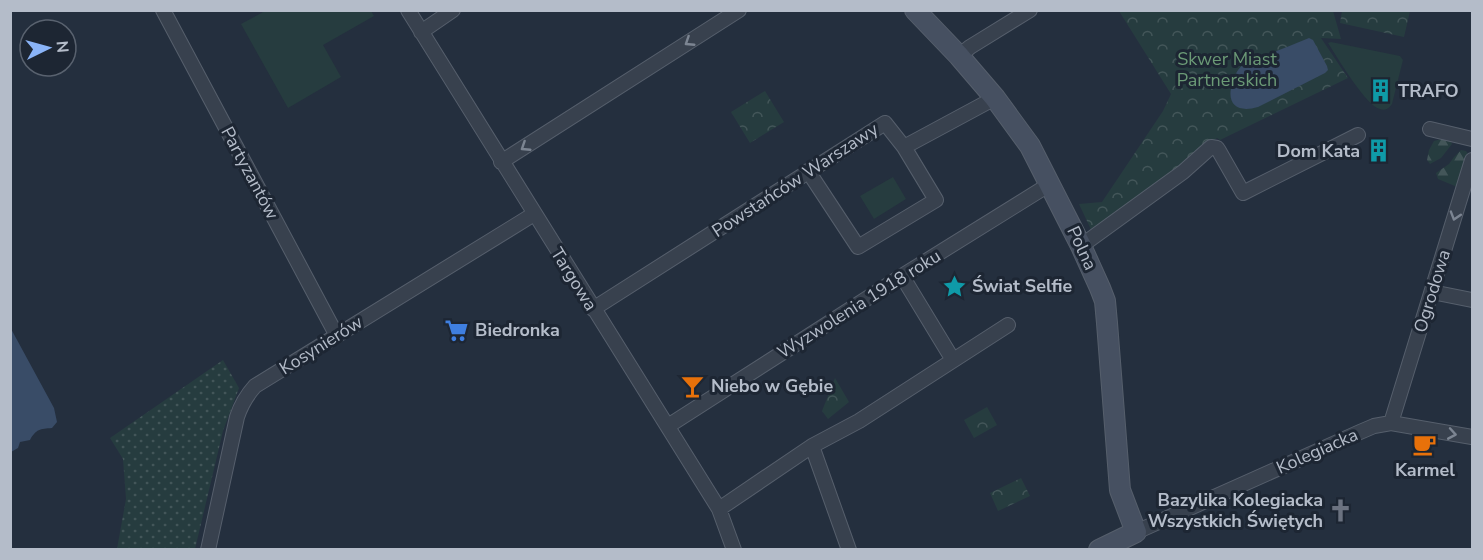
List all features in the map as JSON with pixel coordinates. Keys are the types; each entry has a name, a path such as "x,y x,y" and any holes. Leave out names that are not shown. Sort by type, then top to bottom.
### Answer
{"street":[{"name":"Partyzantów","path":"163,10 337,336"},
{"name":"Targowa","path":"408,10 668,426 718,509 734,549"},
{"path":"421,32 453,10"},
{"path":"501,162 739,10"},
{"name":"Polna","path":"915,10 995,98 1030,146 1100,288 1104,301 1120,490 1136,532"},
{"path":"959,56 1029,10"},
{"name":"Powstańców Warszawy","path":"593,309 885,123 904,147 995,98"},
{"path":"1430,129 1473,139"},
{"path":"1081,246 1183,172 1211,147 1220,151 1243,193 1358,135"},
{"path":"808,171 858,248 936,200 904,147"},
{"name":"Ogrodowa","path":"1391,423 1473,160"},
{"name":"Wyzwolenia 1918 roku","path":"668,426 1050,184"},
{"name":"Kosynierów","path":"208,549 237,417 248,394 255,386 534,214"},
{"path":"902,276 953,360"},
{"path":"1432,292 1473,300"},
{"path":"718,509 812,446 859,421 1008,325"},
{"name":"Kolegiacka","path":"1136,532 1374,426 1391,423 1473,437"},
{"path":"812,446 849,549"},
{"path":"1099,549 1136,532"}],"green space":[{"path":"1342,10 1410,11 1404,37 1340,23"},
{"path":"265,11 371,11 374,16 323,45 341,77 288,108 241,24"},
{"name":"Skwer Miast Partnerskich","path":"1119,11 1333,11 1341,39 1321,38 1348,78 1220,140 1217,138 1094,236 1079,204 1102,202 1163,111 1171,94"},
{"path":"1328,43 1400,56 1403,60 1392,104 1388,108 1380,109 1367,99"},
{"path":"765,91 784,122 750,143 731,112"},
{"path":"1450,140 1452,144 1441,158 1430,164 1427,160 1429,150 1434,141"},
{"path":"1461,150 1468,154 1457,189 1438,179 1436,173 1449,164"},
{"path":"893,177 906,199 874,219 860,196"},
{"path":"223,360 239,388 223,431 195,549 117,549 126,499 123,459 110,438"},
{"path":"835,378 849,402 828,419 822,411"},
{"path":"987,407 997,425 974,438 964,420"},
{"path":"1021,478 1030,496 998,511 990,493"}],"water":[{"path":"1309,38 1313,40 1327,66 1328,70 1325,73 1258,107 1245,109 1235,106 1231,97 1232,84 1241,67 1251,60"},
{"path":"10,327 54,408 57,422 52,428 36,432 30,440 20,442 18,448 11,452"}],"place":[{"name":"TRAFO","path":"1380,91"},
{"name":"Dom Kata","path":"1378,151"},
{"name":"Świat Selfie","path":"954,286"},
{"name":"Biedronka","path":"457,330"},
{"name":"Niebo w Gębie","path":"693,386"},
{"name":"Karmel","path":"1425,444"},
{"name":"Bazylika Kolegiacka Wszystkich Świętych","path":"1341,510"}]}
